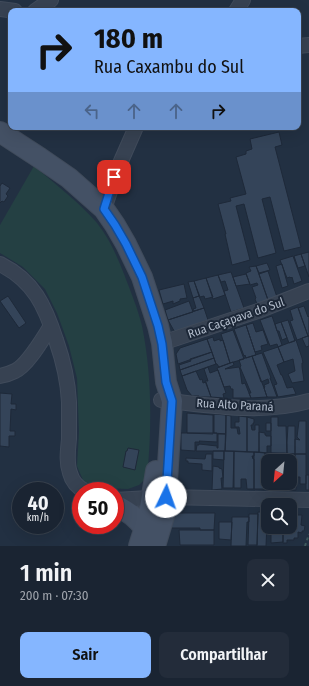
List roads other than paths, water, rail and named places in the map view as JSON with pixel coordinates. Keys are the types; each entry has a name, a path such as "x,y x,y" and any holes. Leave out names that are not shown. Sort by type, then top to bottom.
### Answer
{"main road":[{"path":"0,132 69,178 104,209 126,244 142,277 158,326 162,344 166,394 159,498 164,516 155,546"},
{"path":"142,537 159,498"},
{"path":"124,510 136,519 142,537"}],"street":[{"path":"39,8 51,0"},
{"path":"104,209 118,168 135,130"},
{"path":"0,264 16,272 35,293 42,304 51,326 62,359 67,382 69,401 68,458 69,472 74,482"},
{"name":"Rua Caçapava do Sul","path":"162,344 309,292"},
{"path":"0,376 16,371 23,365 51,326"},
{"name":"Rua Alto Paraná","path":"166,394 228,407 286,407 309,401"},
{"path":"124,500 159,498 309,500"}]}
